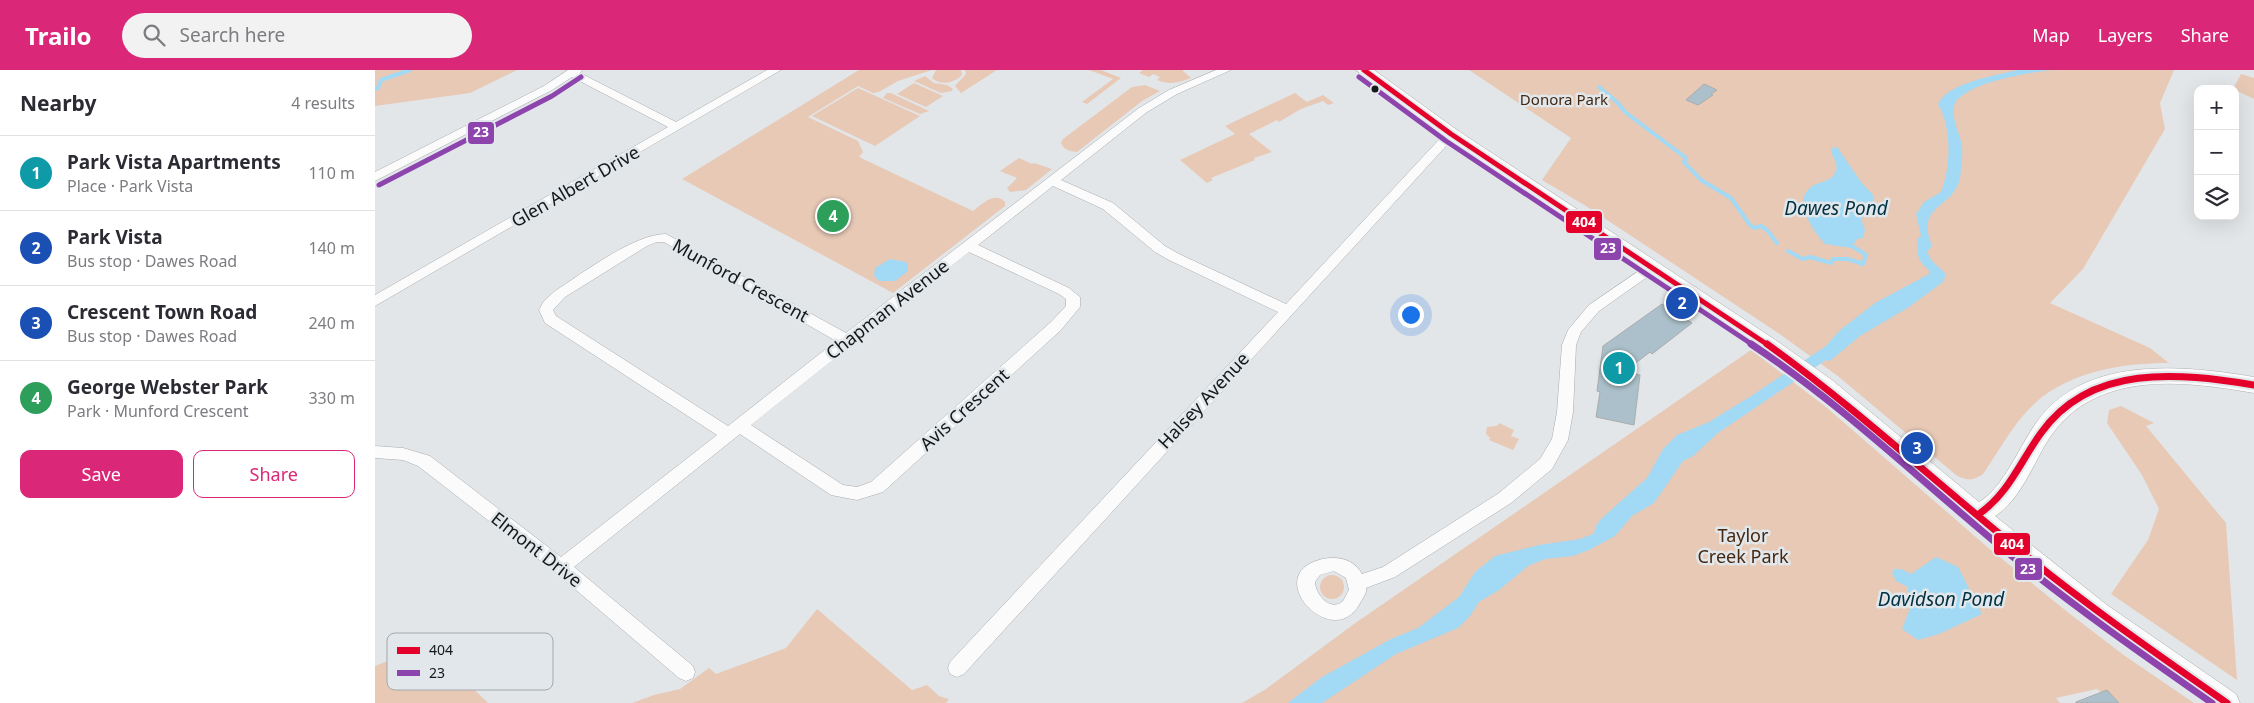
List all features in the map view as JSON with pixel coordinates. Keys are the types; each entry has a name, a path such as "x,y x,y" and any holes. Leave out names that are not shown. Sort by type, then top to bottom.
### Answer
{"street":[{"name":"Glen Albert Drive","path":"375,301 775,70"},
{"name":"Chapman Avenue","path":"561,567 847,340 1143,110 1173,92 1225,70"},
{"path":"1364,70 1451,134 1767,344 1824,386 1979,514 2014,546 2098,613 2227,703"},
{"path":"375,177 534,96 574,72 677,127"},
{"name":"Halsey Avenue","path":"957,668 1451,134"},
{"path":"1052,181 1108,206 1160,249 1174,258 1287,310"},
{"name":"Munford Crescent","path":"734,430 550,319 546,310 549,304 560,294 641,243 652,239 666,238 847,340"},
{"name":"Avis Crescent","path":"734,430 837,490 849,495 863,494 877,487 1056,326 1073,307 1073,298 1064,292 968,246"},
{"path":"1358,583 1397,566 1505,498 1545,464 1560,440 1565,412 1569,345 1575,330 1594,308 1652,267"},
{"path":"1979,514 1997,502 2047,425 2072,400 2089,391 2111,382 2167,376 2201,377 2254,385"},
{"name":"Elmont Drive","path":"375,452 403,454 424,461 561,567 686,672"}],"green space":[{"path":"375,70 517,70 470,93 375,106"},
{"path":"859,70 932,70 898,81 879,92 873,93 858,86 808,117 858,141 863,152 859,157 973,211 984,202 993,198 1001,199 1005,202 1005,206 893,293 682,179"},
{"path":"936,70 961,70 962,75 952,82 943,83 932,78"},
{"path":"965,70 997,70 961,93 955,86 966,74"},
{"path":"1089,70 1101,70 1121,78 1087,104 1082,102 1113,79"},
{"path":"1143,70 1182,70 1191,78 1170,83 1157,80 1160,77 1153,74 1149,77 1139,73"},
{"name":"Donora Park","path":"1469,70 2174,70 2160,103 2165,129 2083,269 2050,303 2150,348 2169,363 2116,367 2081,376 2065,383 2049,392 2027,411 1983,474 1970,479 1960,477 1839,377 1781,335 1586,206 1542,180 1571,138"},
{"path":"2241,74 2254,78 2254,99 2239,92 2239,85 2235,85"},
{"path":"925,76 934,83 947,85 953,89 952,91 941,93 914,81"},
{"path":"914,83 943,96 926,107 897,94"},
{"path":"1145,85 1160,91 1142,101 1077,152 1067,150 1062,145 1063,139 1132,87"},
{"path":"858,88 920,116 875,146 812,116"},
{"path":"887,93 891,93 929,111 920,114 883,98"},
{"path":"1295,93 1307,102 1323,95 1334,103 1328,105 1323,101 1301,109 1279,122 1277,120 1249,134 1272,152 1254,158 1255,160 1211,178 1213,180 1207,183 1180,160 1235,134 1225,126"},
{"path":"1019,158 1032,164 1052,169 1026,190 1010,192 1007,188 1017,178 1000,171"},
{"name":"Taylor Creek Park","path":"1751,350 1826,407 1986,546 2070,614 2125,656 2194,703 2116,703 2097,689 2056,698 2060,703 1242,703 1266,689 1354,624"},
{"path":"2121,406 2154,423 2146,426 2226,523 2237,680 2111,594 2148,540 2159,509 2142,475 2107,423 2109,410"},
{"path":"1499,423 1514,430 1511,436 1519,439 1513,450 1489,440 1490,438 1486,434 1487,427 1497,426"},
{"path":"1332,575 1337,576 1343,582 1343,592 1337,598 1332,599 1327,598 1321,592 1320,587 1321,582 1327,576"},
{"path":"817,609 912,690 927,685 939,696 949,699 946,703 632,703 654,695 680,689 709,668 716,674 786,648"},
{"path":"387,661 387,690 475,690 488,703 375,703 375,666"}],"water":[{"path":"2018,70 2052,70 2002,79 1977,87 1958,99 1955,104 1953,110 1962,147 1960,178 1956,188 1932,214 1928,222 1928,232 1932,246 1927,252 1932,261 1946,274 1943,282 1909,307 1860,336 1830,361 1826,360 1718,433 1693,456 1683,461 1654,503 1632,516 1615,536 1573,556 1545,559 1528,566 1499,590 1479,602 1470,616 1458,628 1396,654 1322,703 1288,703 1322,677 1391,639 1418,628 1459,597 1475,572 1495,556 1539,545 1580,539 1593,534 1602,518 1647,478 1663,449 1677,435 1709,422 1751,396 1826,346 1839,331 1875,303 1929,274 1930,271 1922,264 1918,253 1917,239 1921,236 1916,214 1924,202 1941,192 1947,171 1948,136 1943,114 1938,104 1943,97 1962,85 1986,77"},
{"name":"Dawes Pond","path":"1837,147 1861,182 1873,195 1874,207 1861,219 1865,230 1863,238 1857,239 1851,248 1825,244 1806,216 1803,200 1811,187 1834,175 1837,168 1831,148"},
{"path":"890,259 906,262 908,265 907,272 895,281 879,281 874,276 875,268"},
{"name":"Davidson Pond","path":"1936,557 1958,567 1982,614 1939,634 1918,640 1902,629 1909,611 1908,587 1896,581 1892,573 1894,569 1901,569 1911,574"}],"building":[{"path":"1704,84 1717,90 1698,105 1686,100"},
{"path":"1662,304 1692,323 1652,354 1650,352 1624,372 1640,375 1634,425 1596,417 1600,392 1597,391 1603,346"},
{"path":"2107,690 2119,703 2076,703 2076,702"}],"waterway":[{"path":"375,89 378,88 381,80 410,70"},
{"path":"1599,87 1618,103 1625,112 1686,158 1684,162 1701,180 1731,198 1750,225 1754,228 1761,226 1767,230 1777,243"},
{"path":"1788,251 1803,259 1810,257 1831,263 1833,259 1848,259 1863,264 1866,255 1852,246"}],"transit line":[{"name":"404","path":"1364,70 1451,134 1767,344 1824,386 2014,546 2098,613 2227,703"},
{"name":"23","path":"379,185 552,96 581,77"},
{"name":"23","path":"1359,77 1446,141 1762,351 1819,393 2008,553 2093,620 2212,703"},
{"name":"404","path":"1979,514 1999,498 2007,488 2041,433 2060,410 2083,394 2109,384 2137,378 2167,376 2197,377 2254,385"}],"place":[{"name":"George Webster Park","path":"833,216"},
{"name":"Park Vista","path":"1682,303"},
{"name":"Park Vista Apartments","path":"1619,368"},
{"name":"Crescent Town Road","path":"1917,448"}]}
